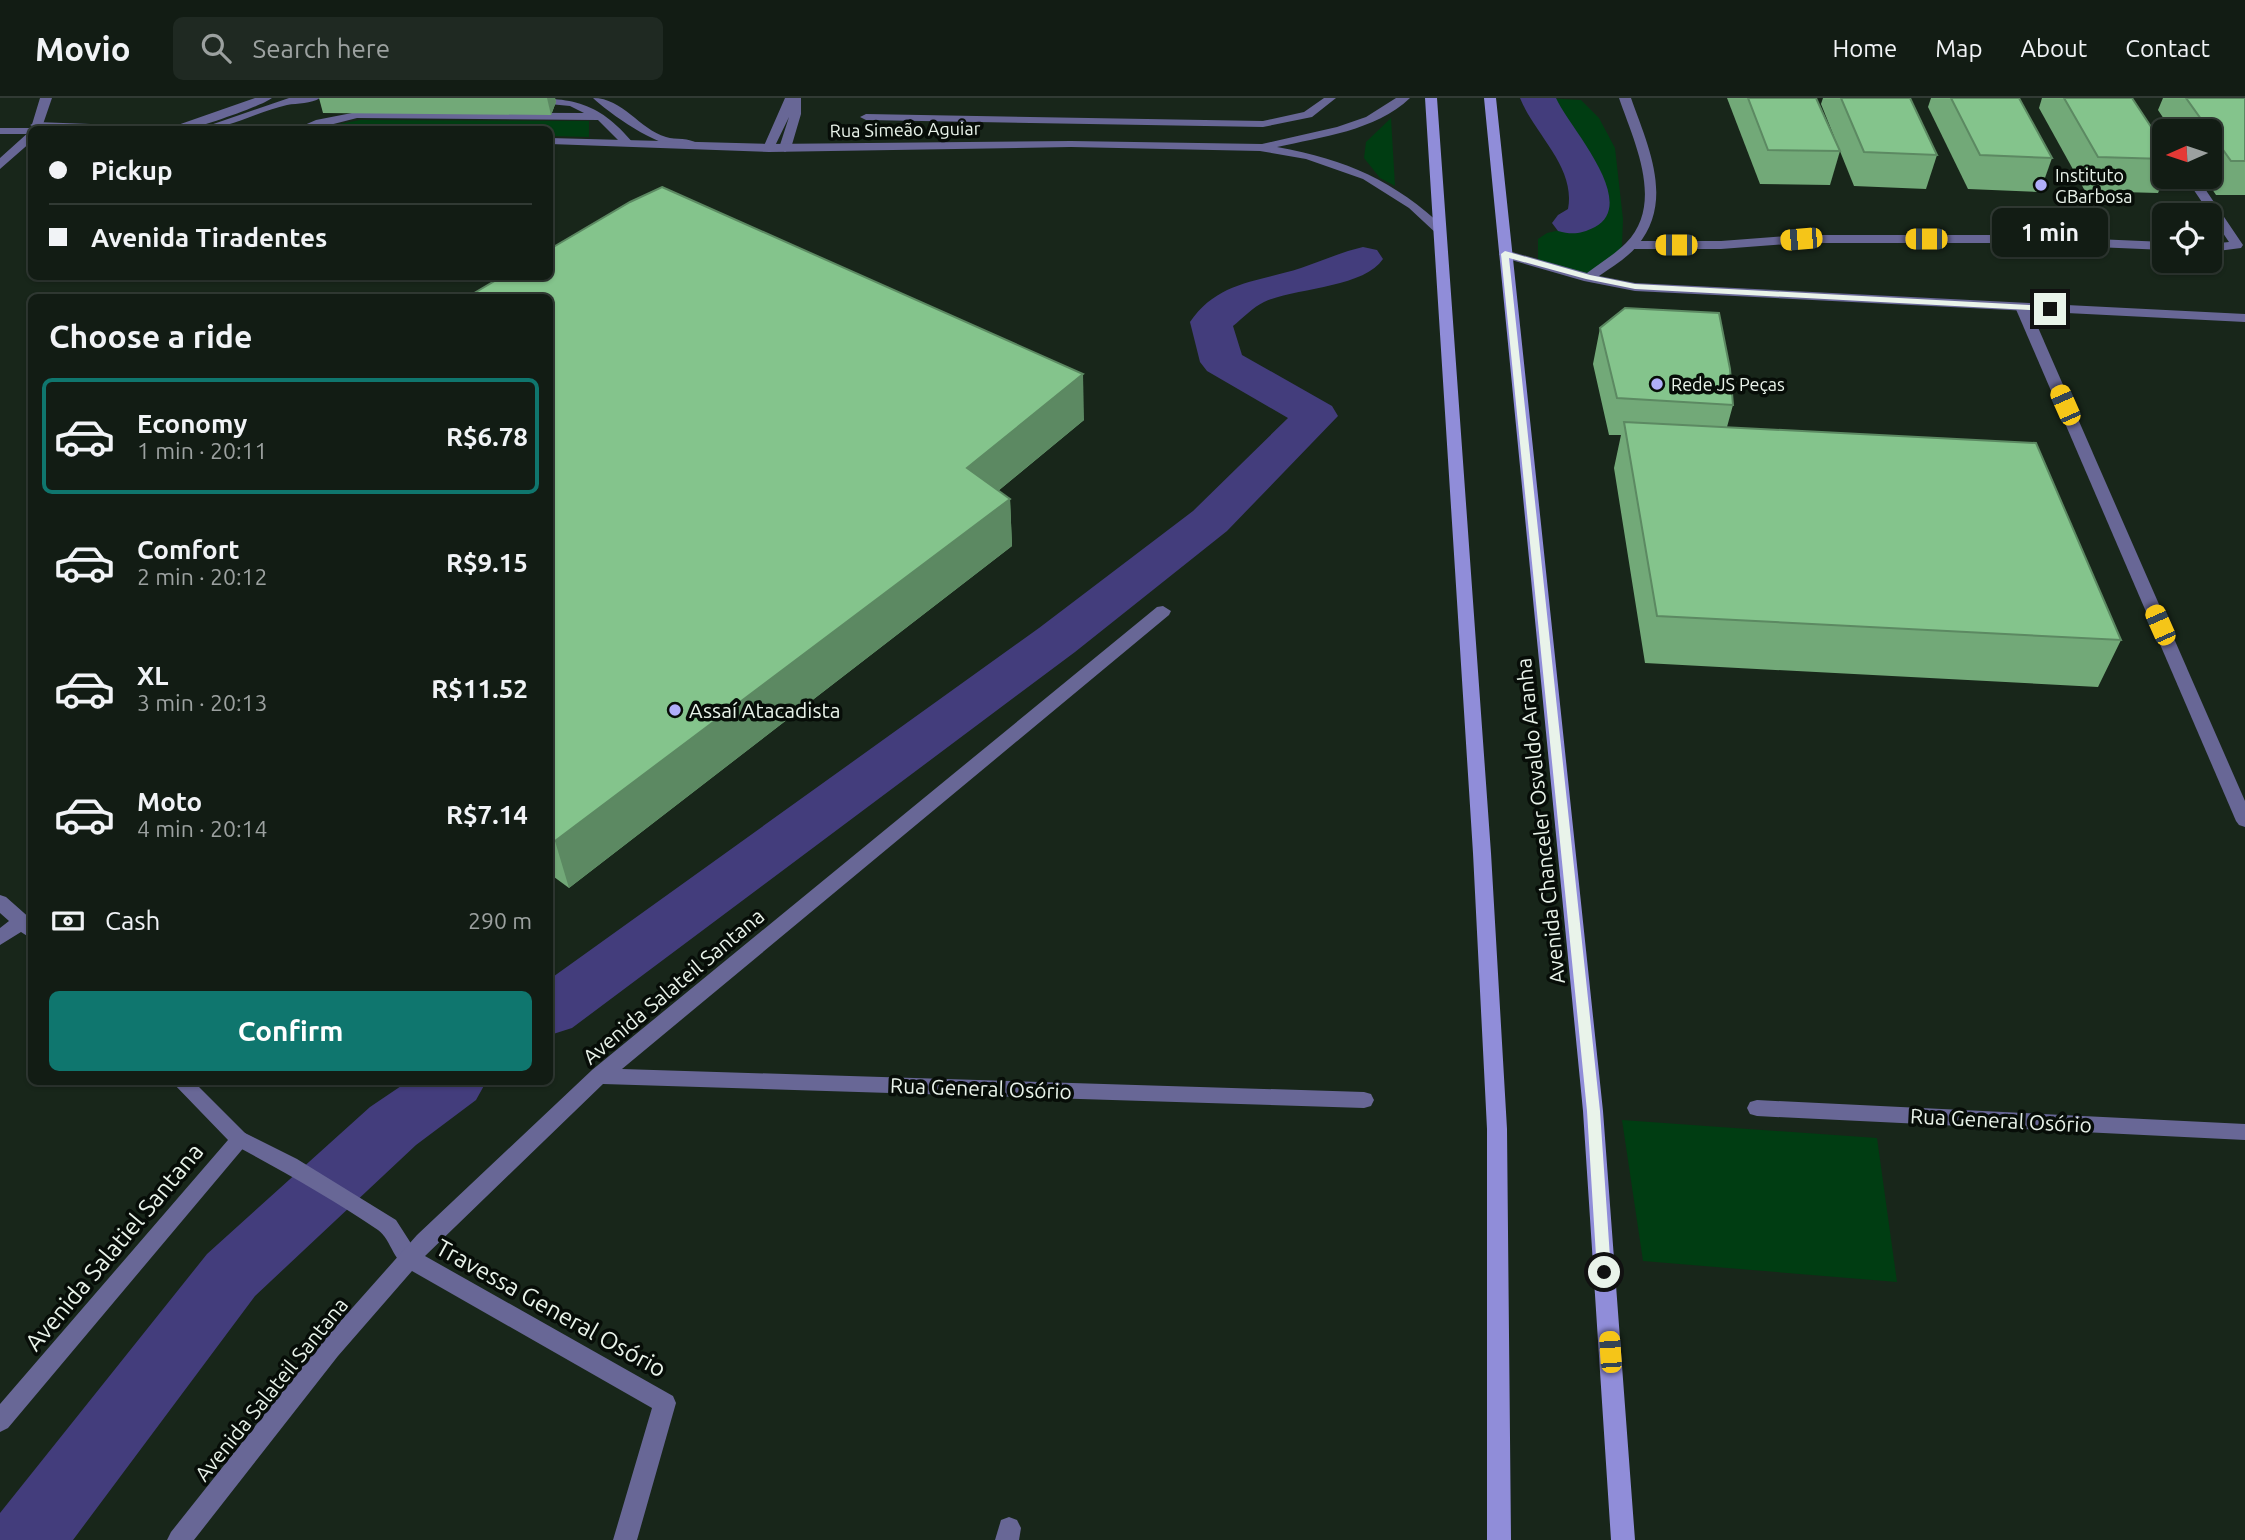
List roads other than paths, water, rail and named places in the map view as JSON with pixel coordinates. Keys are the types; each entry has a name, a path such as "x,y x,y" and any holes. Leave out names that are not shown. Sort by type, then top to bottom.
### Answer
{"main road":[{"path":"1431,98 1442,232 1497,1129 1499,1540"},
{"name":"Avenida Chanceler Osvaldo Aranha","path":"1490,98 1593,1111 1622,1540"}],"street":[{"path":"36,126 46,98"},
{"path":"185,126 266,98"},
{"path":"213,126 285,102 314,98"},
{"path":"517,98 573,103 601,117 628,144"},
{"path":"599,98 660,140 720,147"},
{"path":"769,148 793,98"},
{"path":"785,148 795,114 793,98"},
{"path":"866,117 1263,124 1310,114 1322,108 1330,98"},
{"path":"1260,147 1340,130 1370,119 1404,98"},
{"path":"1589,278 1632,244 1642,230 1651,187 1647,163 1625,98"},
{"path":"285,102 320,122"},
{"path":"309,126 343,117 382,114 601,117"},
{"path":"0,131 28,130"},
{"path":"0,165 28,136"},
{"name":"Rua Simeão Aguiar","path":"553,141 769,148 1071,144 1260,147"},
{"path":"1260,147 1309,156 1367,176 1413,205 1442,232"},
{"path":"2200,189 2241,244 2222,246"},
{"path":"1632,244 1721,245 1801,239 2001,239 2152,245"},
{"path":"1505,254 1589,278 1665,289 2245,318"},
{"path":"2022,307 2245,821"},
{"name":"Avenida Salateil Santana","path":"179,1540 330,1349 410,1259 599,1076 1163,611"},
{"path":"0,902 26,927 0,938"},
{"name":"Rua General Osório","path":"599,1076 1364,1100"},
{"path":"185,1085 240,1139 290,1165 389,1226 410,1259"},
{"name":"Rua General Osório","path":"1756,1108 2245,1132"},
{"name":"Avenida Salatiel Santana","path":"0,1421 240,1139"},
{"name":"Travessa General Osório","path":"410,1259 666,1403 625,1540"}],"waterway":[{"path":"1538,98 1544,112 1573,154 1587,183 1590,198 1587,215 1572,223"},
{"path":"553,1009 1057,640 1210,521 1316,416 1222,362 1211,322 1250,293 1312,278 1363,259"},
{"path":"26,1540 231,1275 393,1126 450,1085"}],"place":[{"name":"Instituto GBarbosa","path":"2041,185"},
{"name":"Rede JS Peças","path":"1657,384"},
{"name":"Assaí Atacadista","path":"675,710"}]}
